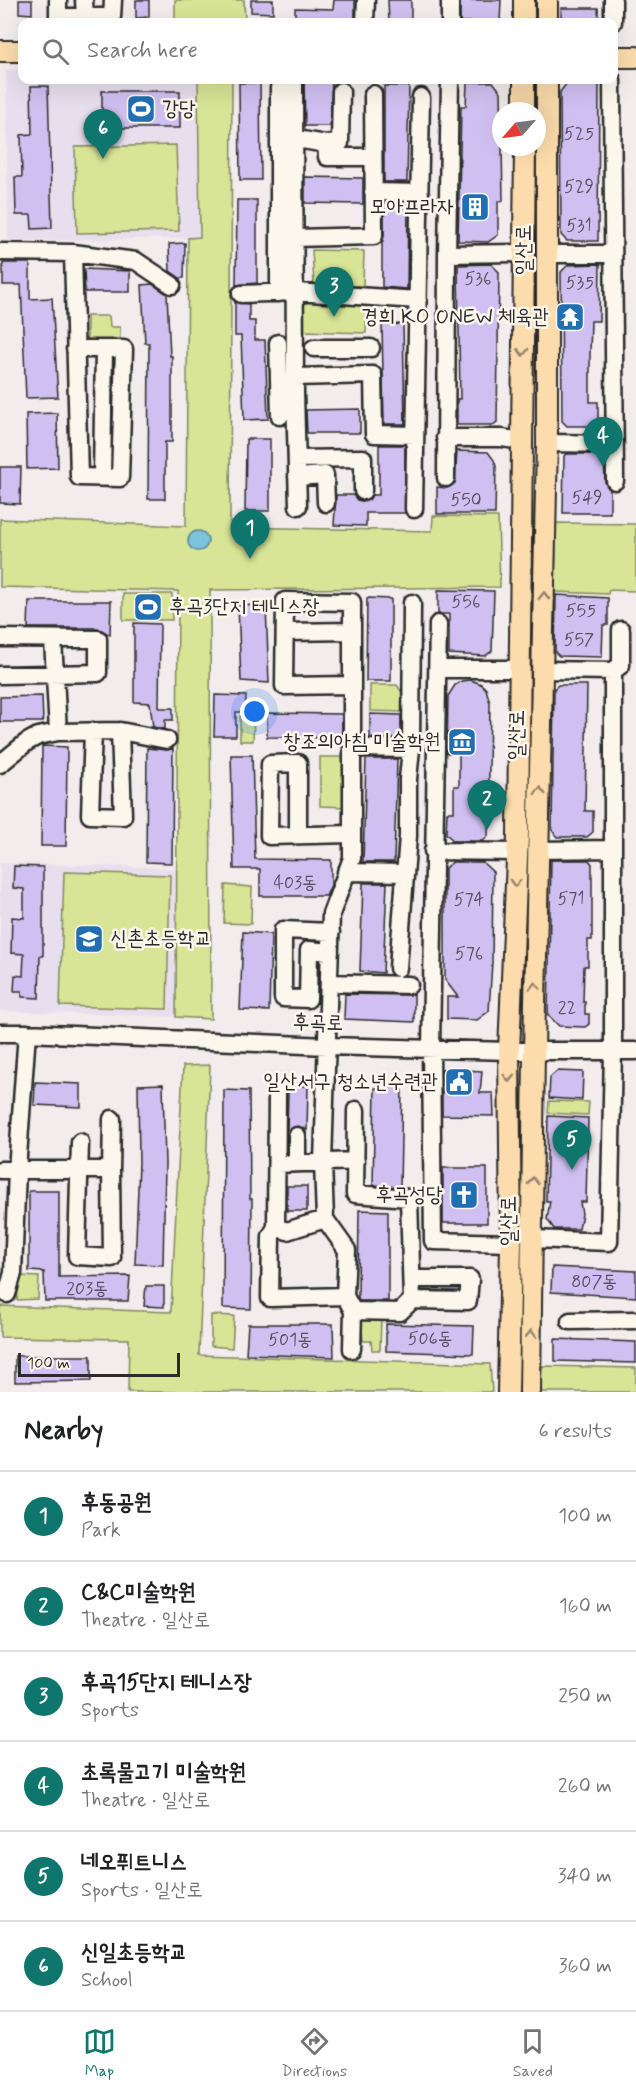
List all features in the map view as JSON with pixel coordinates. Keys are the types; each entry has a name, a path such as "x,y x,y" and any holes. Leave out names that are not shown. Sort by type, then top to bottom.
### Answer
{"main road":[{"path":"524,0 524,18"},
{"path":"547,0 547,18"},
{"path":"0,51 18,51"},
{"path":"618,57 636,57"},
{"path":"524,84 525,102"},
{"name":"일산로","path":"530,1392 534,1050 547,443 547,84"},
{"name":"일산로","path":"508,1392 511,1243 509,1051 520,669 525,156"}],"street":[{"path":"58,0 58,17 85,8 112,17 112,0"},
{"path":"366,0 366,18"},
{"path":"450,0 450,18"},
{"path":"613,0 613,18"},
{"path":"286,84 287,292 290,388 297,459 298,506"},
{"path":"446,478 450,84"},
{"path":"612,84 615,481"},
{"path":"287,137 326,144 340,143 341,91"},
{"path":"295,238 374,237 373,94"},
{"path":"414,509 421,97"},
{"path":"287,137 295,238 287,255"},
{"path":"326,144 327,157 372,157"},
{"path":"373,192 420,194"},
{"path":"0,252 73,253 136,261 172,285"},
{"path":"73,253 75,349 79,477 120,478 123,349 75,349"},
{"path":"447,254 524,254"},
{"path":"548,254 613,254"},
{"path":"241,294 287,292 417,300"},
{"path":"278,344 290,388 280,417"},
{"path":"314,348 371,348"},
{"path":"339,348 339,377"},
{"path":"290,388 339,377 373,375 375,434 415,435"},
{"path":"445,438 502,438 521,441"},
{"path":"547,443 615,444"},
{"path":"297,459 363,458 363,491"},
{"path":"297,477 325,474 326,503"},
{"path":"352,685 284,686 285,601 352,602 352,631 352,685 352,748 351,834 352,858 331,914 323,1162 326,1220 347,1250 352,1349"},
{"path":"398,968 411,749 412,603"},
{"path":"438,624 431,1048 433,1241 511,1243"},
{"path":"543,670 613,672 621,665 621,630"},
{"path":"286,633 352,631"},
{"path":"0,638 98,639 98,673 0,675"},
{"path":"53,639 58,732"},
{"path":"438,669 520,669"},
{"path":"533,1239 609,1242 613,1051 613,672"},
{"path":"93,731 90,814 123,816 120,731"},
{"path":"0,764 27,742 38,736 58,732 120,731 167,740"},
{"path":"352,748 411,749"},
{"path":"298,835 351,834"},
{"path":"538,850 612,849"},
{"path":"434,851 516,852"},
{"path":"346,872 404,873"},
{"path":"330,952 309,950 308,999 283,998 283,930 331,932"},
{"path":"329,983 409,985"},
{"name":"후곡로","path":"0,1033 327,1046 509,1051 636,1051"},
{"path":"7,1294 13,1273 8,1170 27,1033"},
{"path":"277,1093 276,1227 272,1236 270,1298 349,1304 400,1312 412,1300 409,1198 356,1194 356,1110"},
{"path":"80,1142 77,1256 112,1258 112,1119"},
{"path":"297,1136 297,1163"},
{"path":"277,1164 356,1161"},
{"path":"8,1170 111,1170"},
{"path":"276,1227 287,1231 326,1220"},
{"path":"412,1300 468,1301 470,1279 413,1279"},
{"path":"570,1321 636,1320"}],"shaded area":[{"path":"6,70 18,70 18,84 198,84 200,238 8,241"},
{"name":"신촌초등학교","path":"0,863 178,868 176,1017 0,1011"}],"green space":[{"path":"175,0 244,0 245,18 175,18"},
{"path":"198,84 232,84 230,527 432,531 433,516 498,517 500,587 210,590 211,1019 176,1017 178,591 0,587 0,519 186,526 188,238 200,237"},
{"path":"176,145 179,231 77,233 75,147"},
{"path":"312,250 364,251 363,286 314,285"},
{"path":"303,297 367,302 366,333 301,331"},
{"path":"87,316 109,316 110,327 120,327 120,340 87,341"},
{"path":"556,523 636,524 636,591 609,590 608,594 555,592"},
{"name":"후곡3단지 테니스장","path":"123,594 172,594 172,620 123,620"},
{"path":"370,685 397,685 403,694 403,712 370,711"},
{"path":"240,716 254,717 253,741 240,741"},
{"path":"320,757 347,757 347,807 320,806"},
{"path":"64,872 170,875 167,1009 60,1006"},
{"path":"225,885 252,887 251,924 224,923"},
{"path":"210,1065 199,1355 490,1364 492,1392 128,1392 129,1339 0,1337 0,1306 171,1312 183,1066"},
{"path":"549,1101 589,1102 588,1115 548,1113"},
{"path":"20,1276 39,1277 38,1299 17,1300"},
{"path":"211,1315 234,1316 232,1348 211,1346"},
{"path":"361,1317 381,1318 380,1350 372,1350 371,1341 363,1341"},
{"path":"542,1366 636,1368 636,1392 540,1392"}],"water":[{"path":"198,531 205,534 208,541 205,548 198,551 191,548 188,541 191,534"}],"building":[{"path":"19,0 32,0 32,14 19,13"},
{"path":"136,0 149,0 149,17 136,18"},
{"path":"251,0 273,0 273,13 251,12"},
{"path":"334,0 355,0 355,18 295,18 295,8 333,9"},
{"path":"388,0 411,0 411,18 389,18"},
{"path":"460,0 501,0 500,18 460,18"},
{"path":"561,8 598,8 599,18 561,18"},
{"path":"239,84 260,84 261,180 240,180"},
{"path":"304,84 332,84 330,126 305,126"},
{"path":"467,84 495,84 501,92 501,102 492,102 492,156 502,156 503,201 498,201 498,235 488,242 458,241 461,106 466,106"},
{"path":"566,84 599,84 598,241 567,241 561,235 560,92"},
{"path":"31,86 48,86 52,228 32,229 31,215 16,215 15,177 22,177 21,135 32,134"},
{"path":"384,86 409,86 407,182 384,182"},
{"name":"강당","path":"102,91 180,91 180,128 102,128"},
{"path":"305,177 363,178 363,204 305,203"},
{"path":"237,200 257,200 257,283 236,285"},
{"path":"384,203 408,203 407,289 382,287"},
{"path":"185,243 184,278 180,278 170,271 169,244"},
{"path":"3,263 30,263 30,299 52,298 58,397 26,398 21,285 3,285"},
{"path":"491,264 499,272 497,422 493,425 457,425 457,399 460,399 458,265"},
{"path":"600,264 599,321 591,321 590,353 590,402 598,402 598,421 593,426 567,426 562,421 561,272 568,265"},
{"path":"84,269 130,271 130,292 85,292"},
{"path":"152,284 167,294 170,356 172,356 172,442 165,442 165,499 148,499 149,343 145,343 142,285"},
{"path":"235,302 249,304 249,321 255,321 255,340 265,340 268,419 244,420 241,336 235,336"},
{"path":"403,324 405,424 384,424 382,325"},
{"path":"360,409 360,433 307,433 306,410"},
{"path":"57,413 58,468 27,469 26,414"},
{"path":"246,439 270,439 270,511 245,511"},
{"path":"379,445 405,445 405,513 366,513 366,526 334,525 336,495 353,495 357,500 362,501 369,500 372,495 379,495"},
{"path":"457,451 488,452 494,460 496,466 495,514 437,514 437,487 447,488 455,483"},
{"path":"566,454 604,454 605,482 610,490 610,513 563,513 564,456"},
{"path":"0,467 21,467 20,504 0,503"},
{"path":"438,590 494,591 492,651 485,656 449,654 449,614 438,614"},
{"path":"556,595 608,598 608,625 603,625 602,657 559,656 555,652"},
{"path":"367,598 391,599 391,681 366,681"},
{"path":"29,601 111,601 110,635 98,628 28,628"},
{"path":"238,605 266,606 269,683 241,681"},
{"path":"134,623 160,624 159,708 173,708 173,720 165,720 165,729 153,727 150,703 134,702"},
{"path":"471,680 486,689 490,703 488,836 483,841 454,841 446,834 447,812 454,812 454,786 459,786 459,753 447,753 448,696 455,685"},
{"path":"558,685 587,685 585,811 593,811 593,832 587,837 557,837 552,830 554,689"},
{"path":"215,695 246,696 245,712 236,712 236,736 214,736"},
{"path":"42,696 43,722 0,722 0,697"},
{"path":"267,713 342,714 342,738 267,737"},
{"path":"370,714 401,715 401,738 370,738"},
{"path":"42,746 67,747 66,846 41,846"},
{"path":"147,748 173,749 172,863 146,862"},
{"path":"231,755 252,755 255,859 331,860 331,885 326,896 260,896 260,869 234,869"},
{"path":"366,759 397,759 394,862 363,862"},
{"path":"551,860 589,860 592,864 592,940 588,940 588,966 584,966 583,1002 585,1002 585,1014 589,1014 589,1024 585,1027 559,1026 548,1015"},
{"path":"453,862 482,862 493,872 489,1011 477,1020 447,1019 447,997 458,997 445,980 445,868"},
{"path":"14,866 43,867 43,956 40,956 39,998 22,997 22,991 14,991 15,975 23,976 24,954 11,953 12,917 24,918 24,889 13,888"},
{"path":"363,883 387,883 383,973 360,971"},
{"path":"243,932 271,934 269,1011 240,1010"},
{"path":"345,994 414,994 414,1022 344,1019"},
{"name":"일산서구 청소년수련관","path":"442,1069 482,1071 480,1093 493,1093 494,1116 442,1115"},
{"path":"557,1071 583,1072 582,1100 549,1098 550,1077"},
{"path":"35,1082 81,1084 81,1107 34,1105"},
{"path":"163,1084 165,1164 163,1265 135,1264 139,1163 138,1085"},
{"path":"284,1086 308,1086 307,1130 298,1126 287,1130 288,1093"},
{"path":"402,1087 400,1187 373,1185 375,1088"},
{"path":"224,1090 249,1091 250,1199 252,1199 251,1309 223,1308"},
{"path":"548,1116 588,1118 586,1202 580,1202 582,1214 579,1229 554,1229 547,1219 550,1201 546,1201"},
{"name":"후곡성당","path":"443,1168 487,1168 487,1223 443,1223"},
{"path":"287,1186 307,1186 307,1211 287,1211"},
{"path":"29,1191 59,1191 59,1277 130,1276 128,1301 45,1301 44,1272 29,1271"},
{"path":"359,1210 388,1211 388,1301 359,1301 358,1298"},
{"path":"552,1267 636,1271 636,1297 551,1292"},
{"path":"146,1286 164,1286 164,1307 144,1306"},
{"path":"248,1324 333,1324 334,1357 246,1354"},
{"path":"386,1324 474,1326 473,1354 386,1351"},
{"path":"555,1339 636,1342 636,1363 555,1361"},
{"path":"15,1356 91,1356 91,1381 15,1382"}],"place":[{"name":"강당","path":"141,109"},
{"name":"신일초등학교","path":"103,159"},
{"name":"모아프라자","path":"475,207"},
{"name":"후곡15단지 테니스장","path":"334,317"},
{"name":"경희 KO ONEW 체육관","path":"570,317"},
{"name":"초록물고기 미술학원","path":"603,467"},
{"name":"후동공원","path":"250,559"},
{"name":"후곡3단지 테니스장","path":"148,607"},
{"name":"창조의아침 미술학원","path":"462,742"},
{"name":"C&C미술학원","path":"487,830"},
{"name":"신촌초등학교","path":"89,939"},
{"name":"일산서구 청소년수련관","path":"459,1082"},
{"name":"네오퓌트니스","path":"572,1170"},
{"name":"후곡성당","path":"464,1195"}]}
